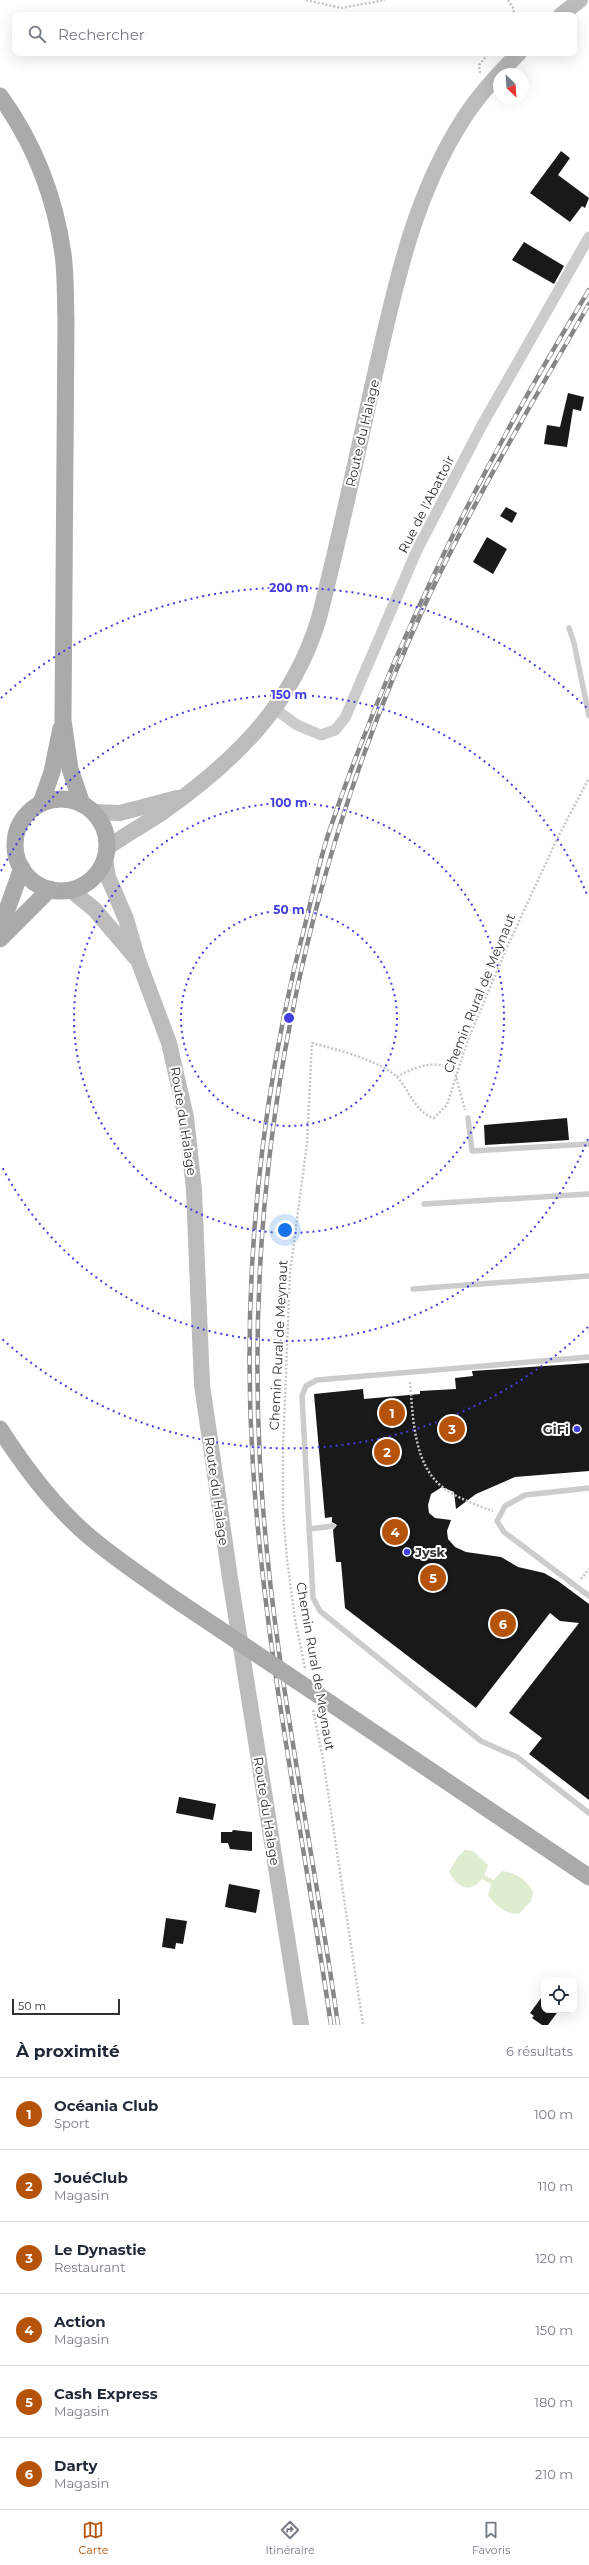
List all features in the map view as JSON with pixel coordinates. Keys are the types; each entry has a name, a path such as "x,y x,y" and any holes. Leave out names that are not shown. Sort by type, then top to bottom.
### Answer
{"main road":[{"path":"565,12 580,0"},
{"name":"Route du Halage","path":"301,2025 230,1578 202,1385 192,1155 179,1079 169,1042 138,960 126,918 108,877 106,854 229,762 250,740 275,709 308,650 320,618 394,291 417,213 442,157 464,118 489,84 516,56"},
{"path":"0,96 16,117 40,167 54,209 63,255 66,318 63,720 70,769 88,808 105,828 106,854 92,879 71,890 50,889 29,878 17,857 17,832 30,810 54,799 69,799 88,808"},
{"path":"41,804 52,772 63,720"},
{"name":"Route du Halage","path":"88,808 120,813 185,796"},
{"path":"0,929 22,868"},
{"path":"0,939 50,889"},
{"name":"Route du Halage","path":"71,890 95,910 138,960"},
{"path":"0,1429 18,1457 52,1500 90,1537 182,1604 589,1877"}],"street":[{"name":"Rue de l'Abattoir","path":"275,709 297,725 321,735 335,730 345,718 417,550 482,425 589,237"}],"lane":[{"path":"569,628 574,643 589,716"},
{"path":"468,1118 472,1151 589,1144"},
{"path":"424,1204 589,1194"},
{"path":"413,1288 589,1276"},
{"path":"589,1357 317,1380 306,1386 302,1396 313,1598 320,1611 481,1741 517,1757 589,1813"},
{"path":"589,1488 525,1495 505,1506 497,1520 504,1532 589,1596"},
{"path":"309,1529 333,1526"}],"path":[{"path":"306,0 341,8 385,0"},
{"path":"508,0 514,9 514,12"},
{"name":"Chemin Rural de Meynaut","path":"306,1674 295,1619 287,1559 283,1513 283,1447 290,1273 307,1143 312,1043 362,1057 397,1077 423,1115 434,1118 447,1105 455,1074 508,945 557,839 589,778"},
{"path":"397,1077 410,1069 424,1066 444,1066 455,1074 468,1118"},
{"path":"409,1372 414,1429 426,1466 441,1486 500,1514"},
{"name":"Chemin Rural de Meynaut","path":"312,1705 323,1759 363,2025"}],"shaded area":[{"path":"465,1850 473,1851 488,1865 485,1874 476,1885 471,1887 460,1885 454,1880 449,1872 457,1858"},
{"path":"502,1871 512,1873 520,1877 533,1892 531,1901 519,1914 509,1913 501,1909 488,1895 492,1882"}],"building":[{"path":"561,151 570,158 558,175 589,198 585,208 582,206 570,222 530,193"},
{"path":"524,242 564,266 554,284 512,260"},
{"path":"568,393 584,397 581,411 573,409 567,447 544,444 547,425 560,427"},
{"path":"506,507 517,513 512,523 500,516"},
{"path":"487,537 507,549 493,574 473,562"},
{"path":"567,1118 569,1140 485,1145 484,1125"},
{"path":"589,1363 589,1471 515,1477 476,1494 456,1509 454,1492 442,1487 431,1494 428,1505 429,1513 435,1518 451,1520 447,1531 448,1539 455,1547 466,1552 501,1557 518,1567 544,1573 558,1581 589,1604 589,1800 529,1754 542,1738 509,1713 579,1623 560,1621 550,1613 476,1708 345,1608 341,1562 336,1562 333,1530 337,1525 332,1522 332,1517 325,1518 314,1394 363,1389 364,1399 420,1394 420,1391 456,1389 455,1378 473,1376 472,1371"},
{"path":"179,1797 216,1804 213,1820 176,1813"},
{"path":"233,1830 252,1832 252,1851 230,1849 228,1843 221,1843 221,1832 232,1832"},
{"path":"229,1884 260,1890 256,1913 225,1907"},
{"path":"166,1918 187,1921 183,1944 176,1943 175,1949 162,1947"},
{"path":"541,1998 541,2013 557,2013 548,2025 542,2025 532,2018 534,2016 530,2013"}],"waterway":[{"path":"483,1877 492,1882"}],"railway":[{"path":"331,2025 286,1746 266,1607 253,1467 250,1398 252,1259 266,1121 277,1052 317,873 330,829 355,758 383,688 444,552 513,420 589,290"},
{"path":"338,2025 282,1675 265,1534 260,1463 257,1351 262,1239 273,1129 291,1019 315,911 347,804 385,699 429,596 466,522 506,448 589,304"}],"place":[{"name":"Océania Club","path":"392,1413"},
{"name":"Le Dynastie","path":"452,1429"},
{"name":"GiFi","path":"577,1429"},
{"name":"JouéClub","path":"387,1452"},
{"name":"Action","path":"395,1532"},
{"name":"Jysk","path":"407,1552"},
{"name":"Cash Express","path":"433,1578"},
{"name":"Darty","path":"503,1624"}]}
